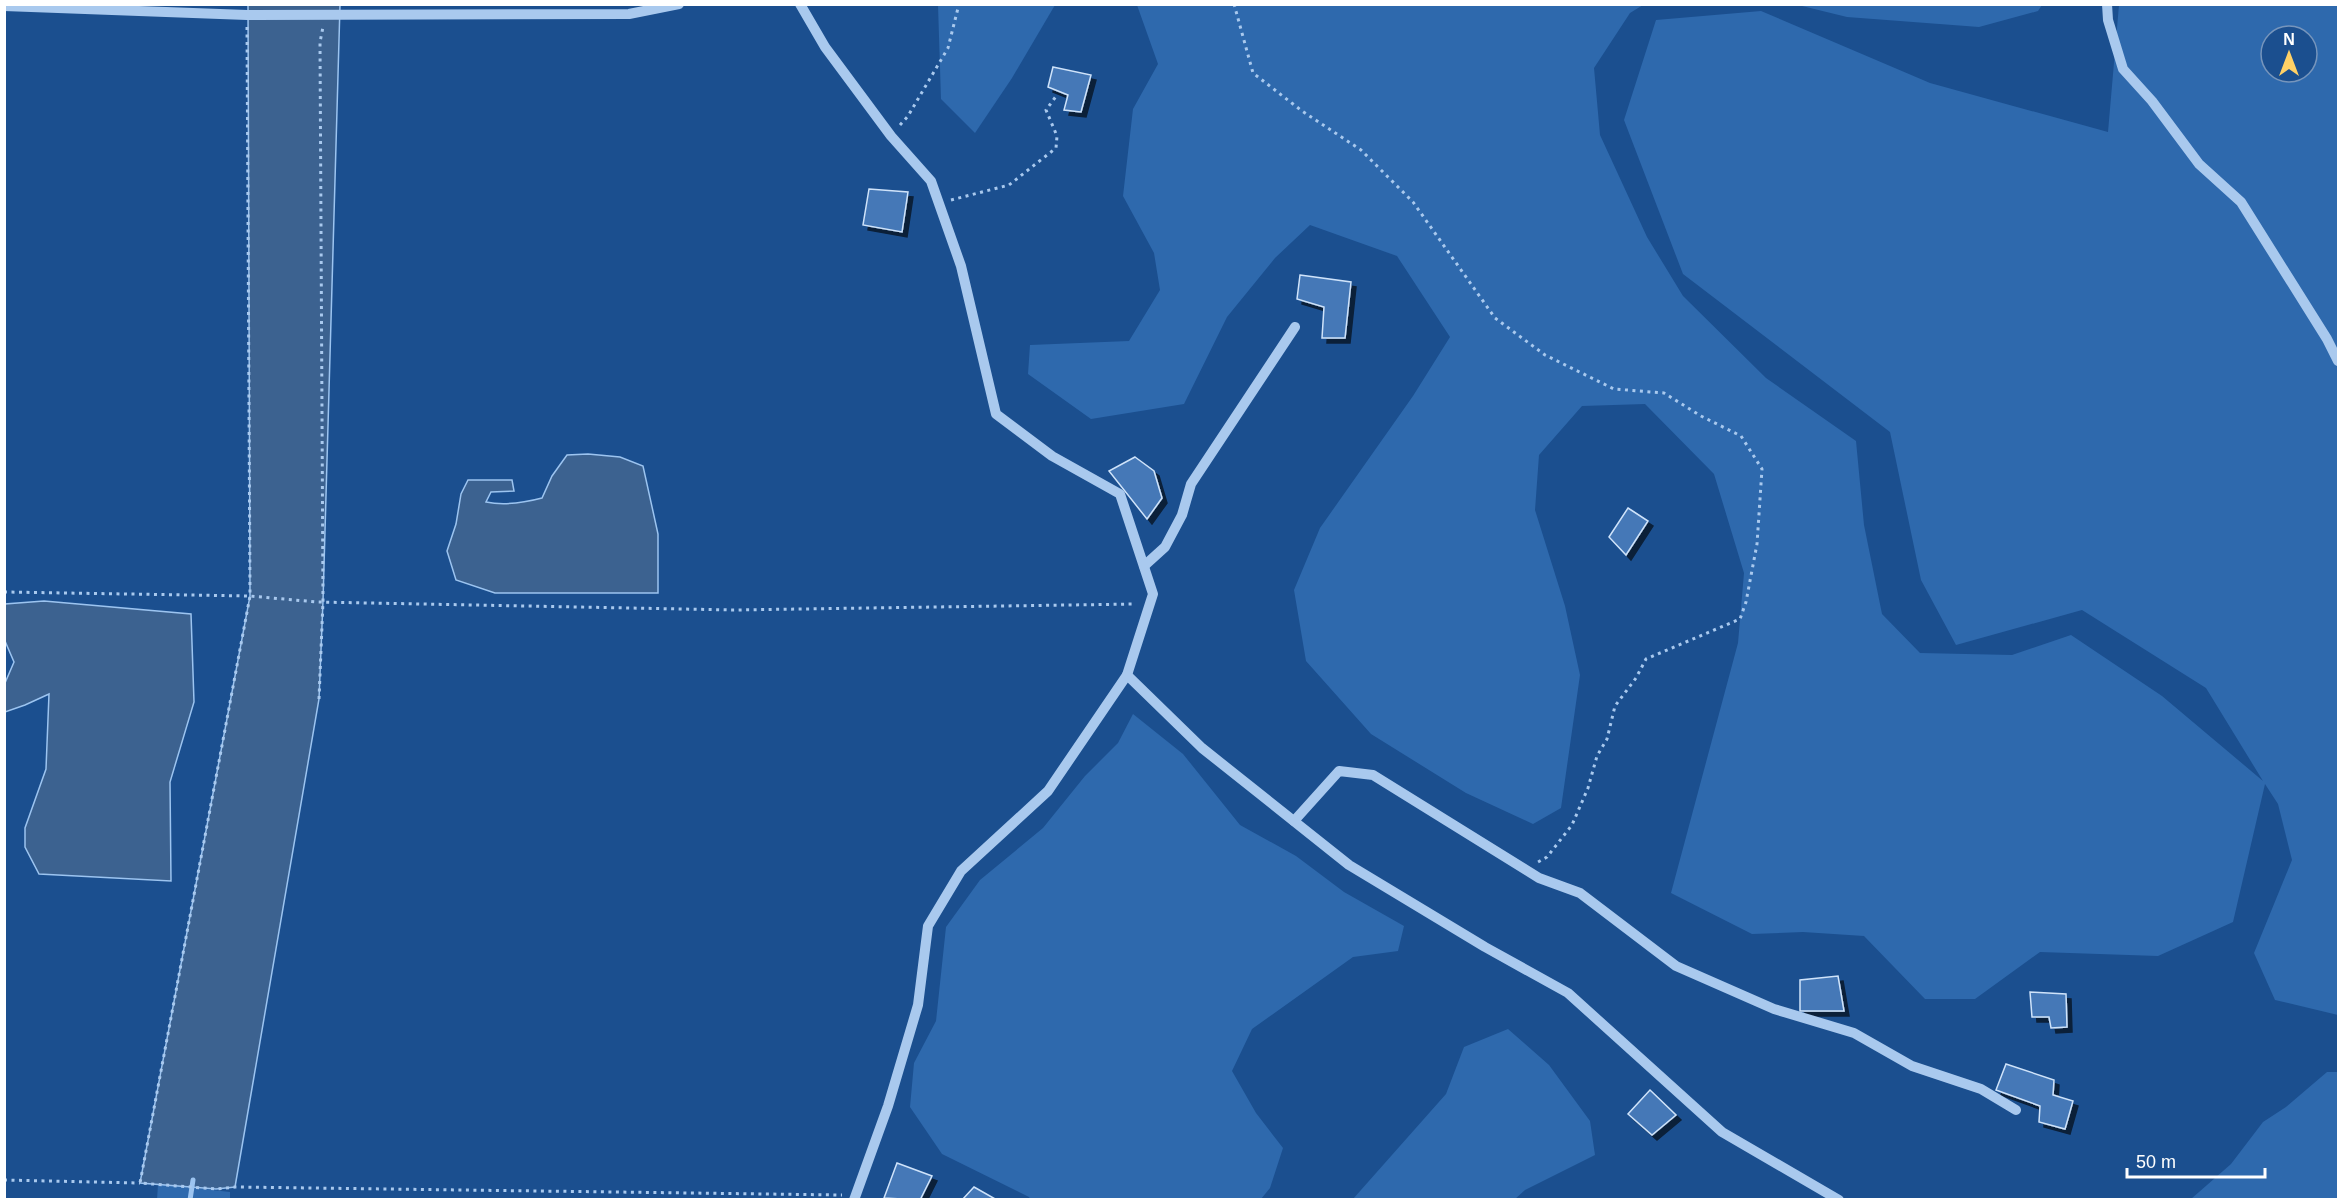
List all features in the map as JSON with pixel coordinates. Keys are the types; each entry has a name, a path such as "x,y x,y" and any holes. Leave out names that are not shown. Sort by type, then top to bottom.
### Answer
{"street":[{"path":"4,6 321,16 629,14 679,4"},
{"path":"800,4 825,47 891,136 931,181 961,266 996,414 1052,456 1120,494 1154,594 1126,675 1048,791 961,871 928,926 918,1005 888,1106 855,1197"},
{"path":"2107,4 2108,20 2123,69 2152,101 2199,164 2241,202 2338,361"},
{"path":"1144,566 1165,547 1182,515 1191,484 1295,327"},
{"path":"1126,675 1202,748 1349,865 1485,947 1568,993 1722,1132 1839,1200"},
{"path":"1294,821 1340,771 1373,775 1539,878 1580,893 1676,966 1774,1010 1854,1033 1912,1066 1981,1089 2016,1110"}],"path":[{"path":"891,136 908,116 948,48 959,4"},
{"path":"1234,4 1253,73 1302,111 1361,150 1413,202 1495,318 1545,355 1614,389 1664,393 1701,416 1741,436 1762,469 1757,544 1746,602 1740,619 1646,658 1636,678 1615,706 1607,740 1597,756 1588,788 1572,825 1547,857 1526,870"},
{"path":"140,1183 250,596 249,15"},
{"path":"319,699 323,602 321,16"},
{"path":"939,204 1009,185 1056,148 1057,136 1046,110 1057,95"},
{"path":"4,592 250,596 317,602 734,610 1150,604"},
{"path":"4,1180 140,1183 216,1189 235,1187 855,1197"}],"shaded area":[{"path":"248,5 340,5 319,699 235,1187 216,1189 140,1183 250,596"},
{"path":"938,5 1055,5 1012,78 975,133 941,99"},
{"path":"1137,5 1643,5 1630,13 1594,68 1600,135 1647,237 1683,296 1766,378 1856,441 1864,525 1882,614 1920,653 2012,655 2071,635 2162,696 2263,781 2206,688 2082,610 1956,645 1921,580 1890,432 1683,274 1624,120 1656,20 1761,11 1930,83 2108,132 2119,5 2338,5 2338,1015 2275,1000 2254,953 2292,860 2278,804 2265,784 2233,922 2158,956 2040,952 1975,999 1925,999 1864,936 1803,932 1752,934 1671,893 1738,643 1744,573 1714,474 1645,404 1582,406 1539,455 1535,510 1565,606 1580,675 1561,808 1533,824 1466,793 1371,734 1306,661 1294,590 1320,528 1413,396 1450,337 1397,256 1310,225 1275,258 1227,317 1184,404 1091,419 1028,374 1030,345 1129,341 1160,290 1154,253 1123,196 1133,109 1158,64"},
{"path":"1798,5 2042,5 2038,11 1979,27 1847,17"},
{"path":"567,455 620,457 643,466 658,534 658,593 495,593 456,580 447,551 456,524 461,494 468,480 512,480 514,491 491,492 486,502 507,504 542,498 552,476"},
{"path":"44,601 191,614 194,702 170,782 171,881 39,874 25,847 25,828 46,769 49,694 5,712 5,683 14,662 5,641 5,604"},
{"path":"1133,714 1183,754 1240,825 1296,856 1344,892 1404,926 1398,951 1353,957 1252,1029 1232,1071 1256,1113 1283,1148 1270,1188 1261,1199 1030,1199 942,1154 910,1107 914,1063 936,1021 946,927 980,880 1043,828 1085,776 1118,743"},
{"path":"1508,1029 1549,1065 1590,1121 1595,1155 1525,1190 1515,1199 1353,1199 1446,1094 1464,1047"},
{"path":"2327,1072 2338,1072 2338,1199 2191,1199 2231,1164 2263,1122 2286,1107"},
{"path":"158,1184 230,1192 230,1199 157,1200"}],"building":[{"path":"1053,67 1091,75 1081,112 1064,110 1068,95 1048,87"},
{"path":"869,189 908,192 902,232 863,225"},
{"path":"1300,275 1351,282 1345,338 1322,338 1324,307 1297,299"},
{"path":"1135,457 1154,471 1162,498 1147,519 1109,471"},
{"path":"1628,508 1648,521 1626,555 1609,537"},
{"path":"1838,976 1844,1011 1800,1011 1800,980"},
{"path":"2030,992 2066,994 2067,1027 2051,1028 2049,1017 2032,1017"},
{"path":"2006,1064 2054,1080 2053,1095 2073,1101 2065,1129 2039,1122 2040,1106 1996,1090"},
{"path":"1650,1090 1676,1115 1652,1135 1628,1114"},
{"path":"897,1163 932,1176 920,1200 884,1198"},
{"path":"974,1187 997,1200 962,1200"}],"waterway":[{"path":"190,1200 193,1180"}]}
